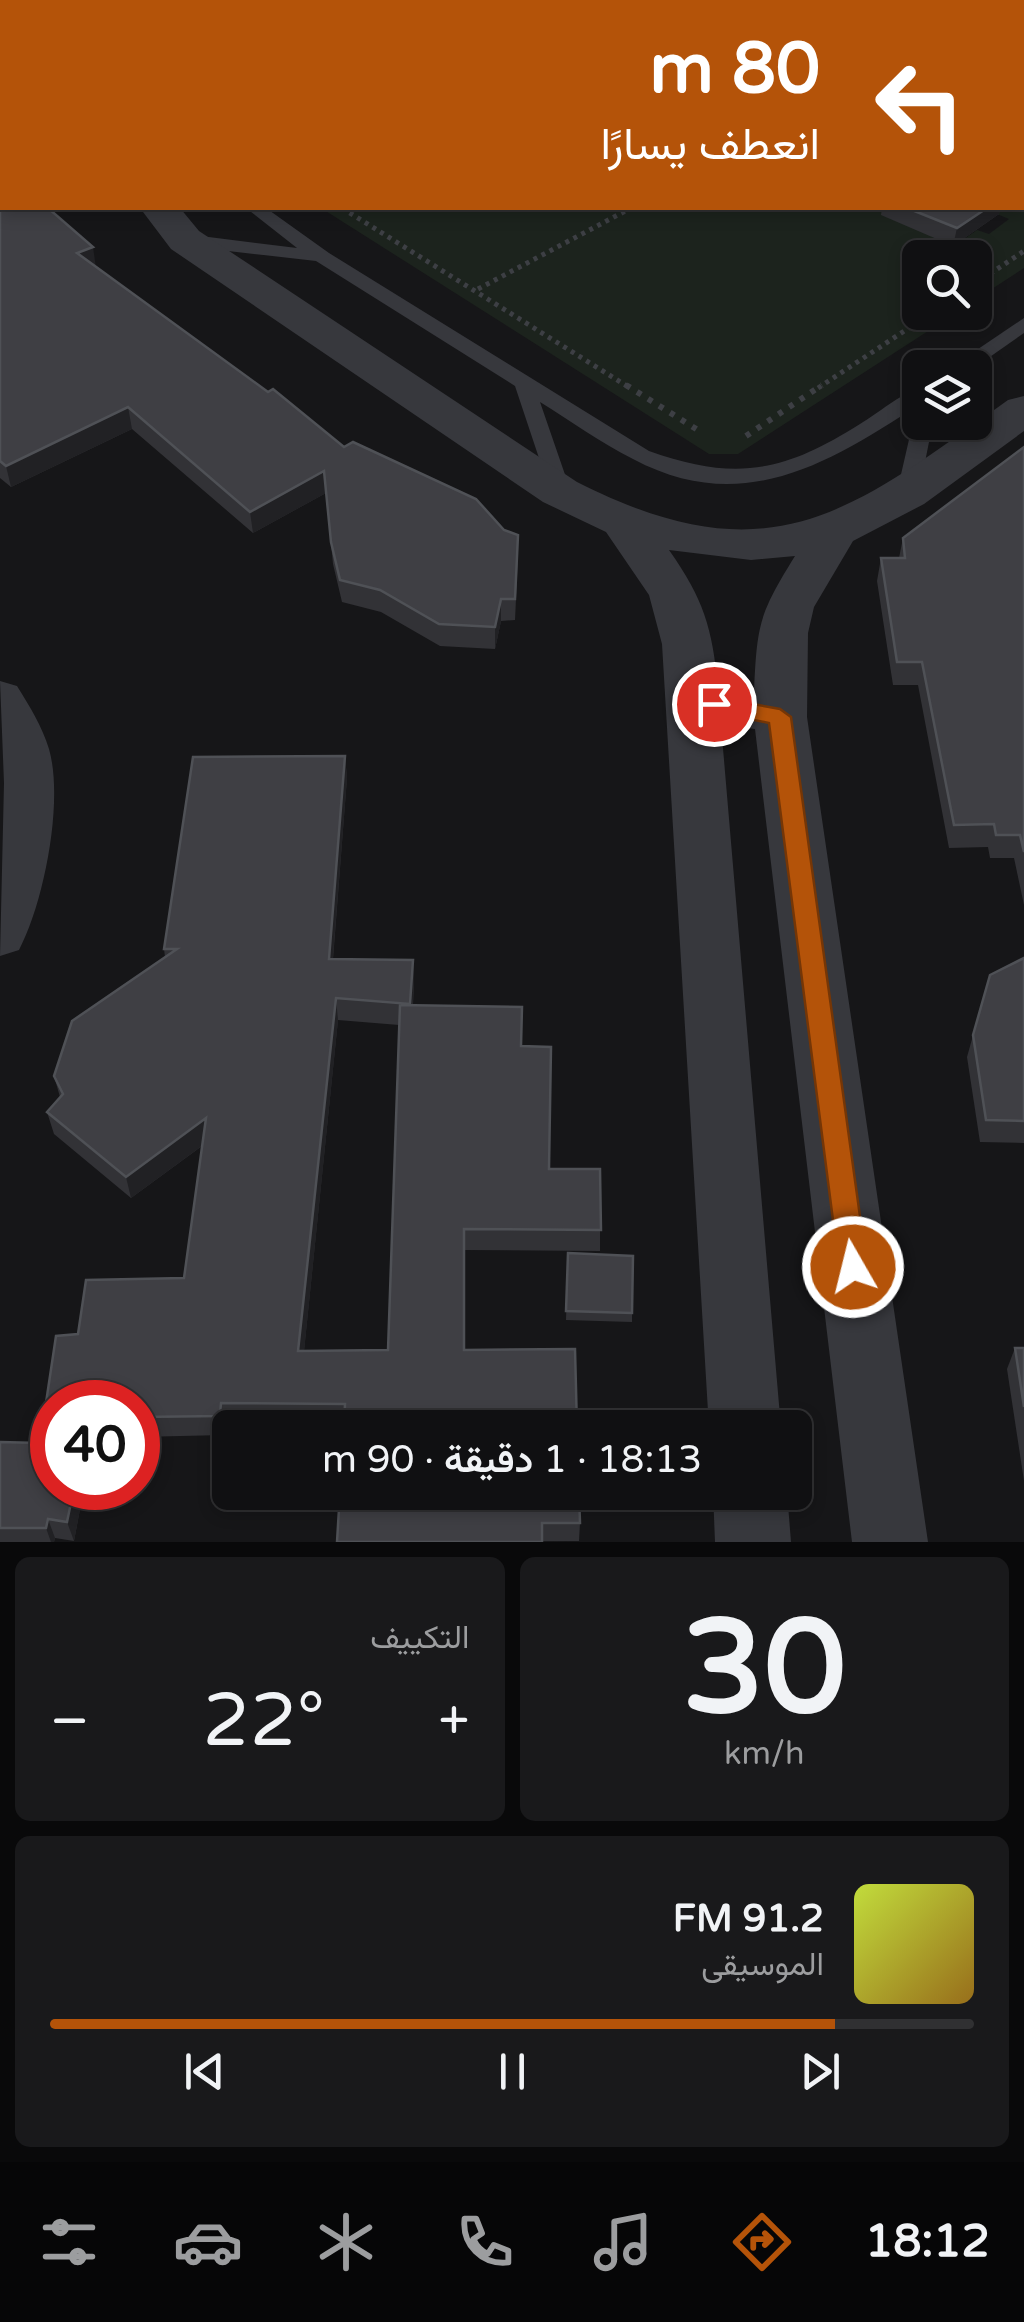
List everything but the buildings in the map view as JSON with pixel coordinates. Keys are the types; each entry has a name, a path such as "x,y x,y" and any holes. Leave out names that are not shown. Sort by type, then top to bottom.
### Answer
{"street":[{"path":"173,224 560,492 626,525 679,538 784,542 834,531 908,492 1024,410"},
{"path":"626,525 667,581 684,620 744,1410"},
{"path":"834,531 788,607 782,633 780,717 890,1542"},
{"path":"0,698 13,714 30,758 29,803 0,935"},
{"path":"692,706 736,706 780,717"},
{"path":"751,1510 753,1542"}],"lane":[{"path":"259,210 322,256 642,456 668,468 728,478 759,477 813,462 902,406"},
{"path":"173,224 322,256"},
{"path":"986,350 1024,324"},
{"path":"524,383 560,492"},
{"path":"908,492 918,440"}],"path":[{"path":"345,210 706,435"},
{"path":"477,290 626,210"},
{"path":"992,273 1024,251"},
{"path":"737,440 905,330"}],"shaded area":[{"path":"324,210 895,210 944,240 902,240 902,330 930,330 738,454 709,454"},
{"path":"987,210 1024,210 1024,268 992,289 992,240 963,240 977,230 989,234 1009,219"}],"route":[{"path":"714,704 780,717 853,1267"}]}
